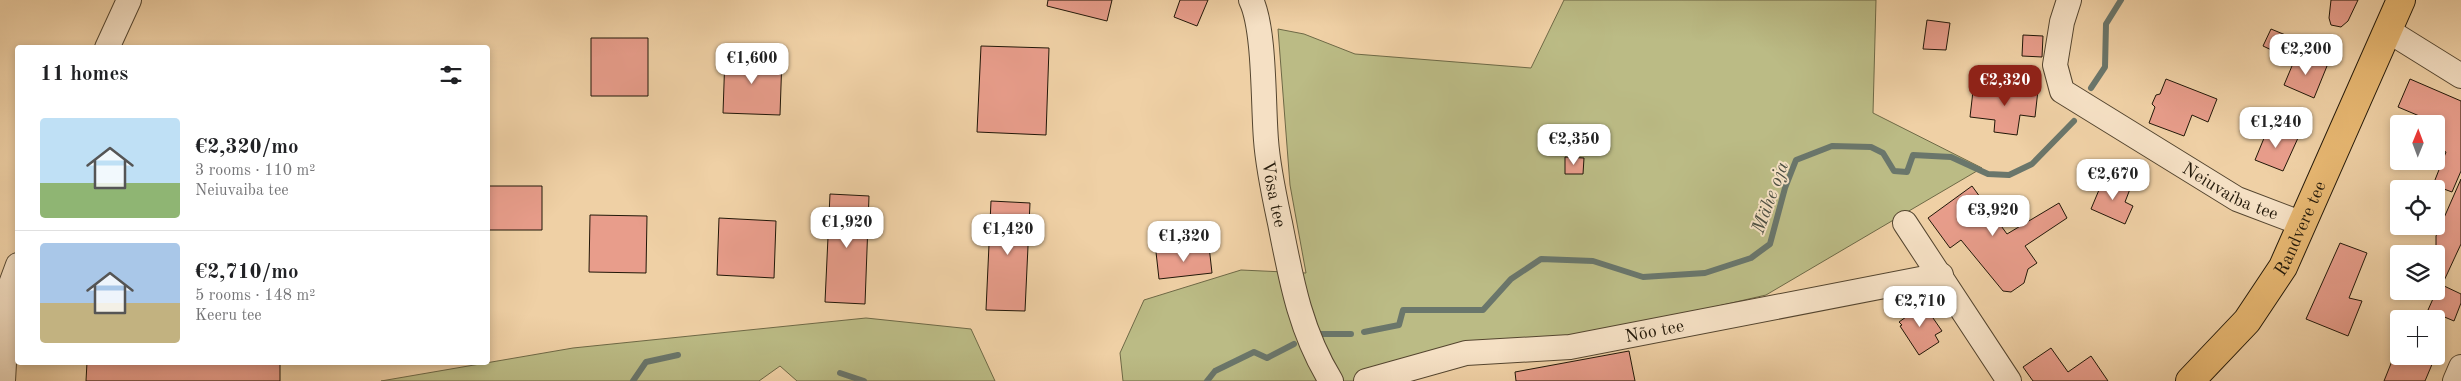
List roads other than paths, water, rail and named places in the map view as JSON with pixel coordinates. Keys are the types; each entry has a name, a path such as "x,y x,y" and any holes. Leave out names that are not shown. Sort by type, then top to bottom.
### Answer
{"main road":[{"name":"Randvere tee","path":"2190,381 2247,321 2283,267 2401,0"}],"street":[{"path":"108,45 129,0"},
{"name":"Võsa tee","path":"1251,0 1256,19 1267,152 1294,296 1316,356 1331,381"},
{"name":"Neiuvaiba tee","path":"2069,0 2062,22 2055,65 2062,91 2237,199 2303,224"},
{"path":"2387,30 2461,76"},
{"path":"1905,223 2009,381"},
{"path":"3,381 8,292 15,273"},
{"name":"Nõo tee","path":"1366,381 1466,353 1570,347 1941,275"},
{"path":"2455,381 2461,367"}],"waterway":[{"path":"2091,88 2105,67 2106,24 2121,0"},
{"name":"Mähe oja","path":"1364,332 1399,325 1403,310 1483,310 1511,279 1541,259 1593,261 1643,277 1705,273 1751,258 1770,244 1785,188 1796,160 1832,146 1871,147 1883,153 1894,171 1907,172 1913,155 1951,157 1988,174 2009,175 2032,164 2074,121"},
{"name":"Mähe oja","path":"1320,334 1351,334"},
{"path":"1207,381 1215,371 1254,352 1267,358 1294,344"},
{"path":"633,381 646,362 678,355"},
{"path":"840,373 864,381"}]}
